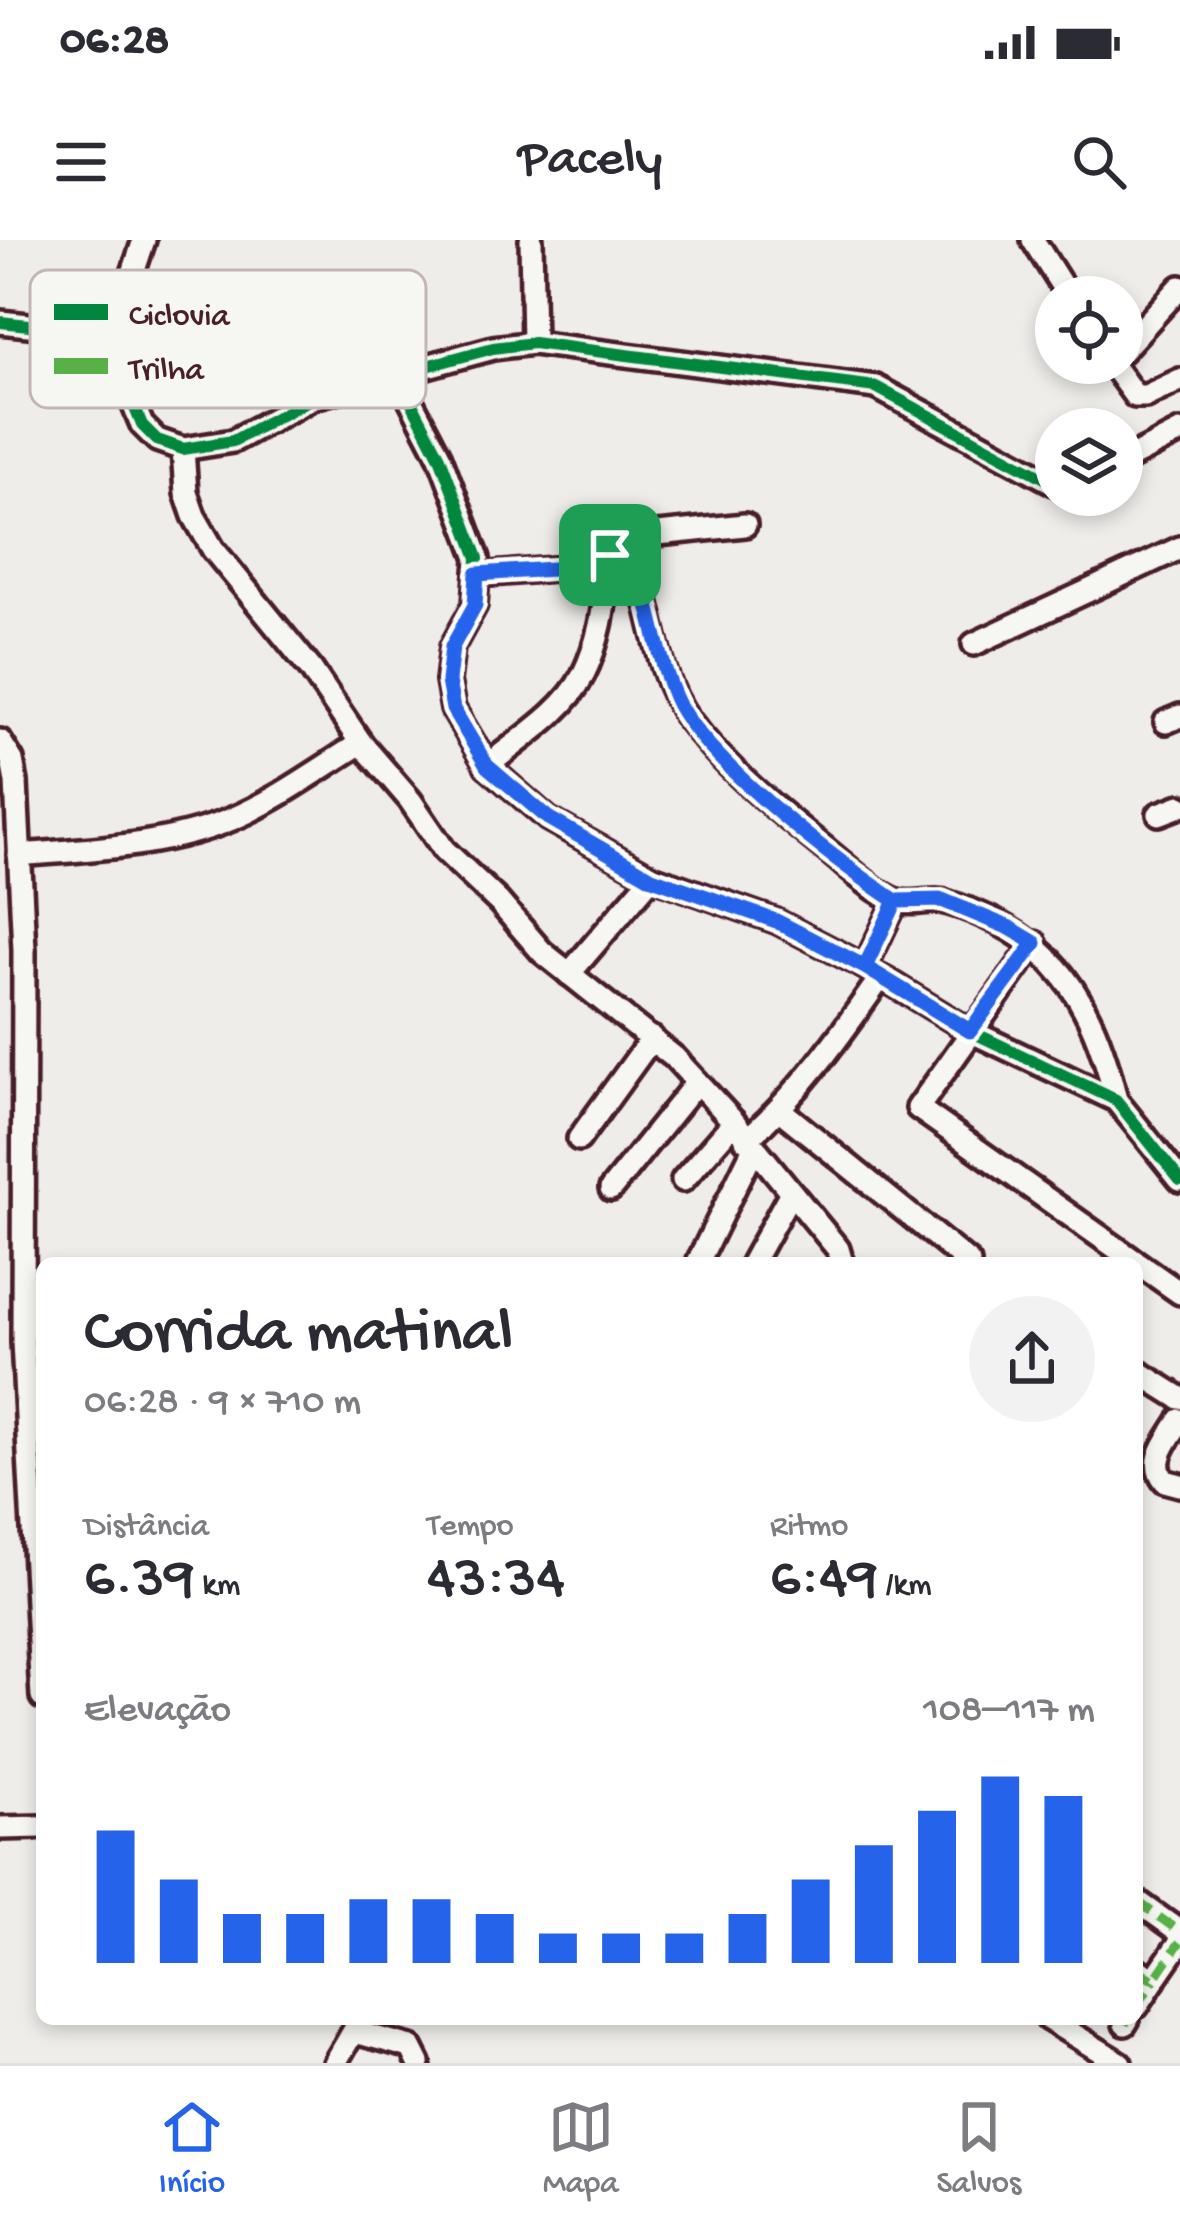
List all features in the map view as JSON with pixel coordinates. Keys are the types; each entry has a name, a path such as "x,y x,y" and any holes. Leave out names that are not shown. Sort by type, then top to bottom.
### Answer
{"street":[{"path":"134,270 144,240"},
{"path":"531,240 533,343"},
{"path":"1056,276 1039,249 1060,240"},
{"path":"1143,328 1180,287"},
{"path":"0,322 30,325"},
{"path":"426,366 533,343 876,387 1035,473"},
{"path":"1126,384 1135,396 1146,396 1180,380"},
{"path":"135,408 142,425 157,440 183,448 233,441 295,408"},
{"path":"415,408 440,457 478,558 475,605 452,647 448,681 453,709 487,766 548,818 652,878 776,921 970,1031 1116,1100"},
{"path":"1143,451 1180,432"},
{"path":"183,448 186,493 213,549 311,669 444,850 499,902 542,952 652,1038 697,1082 840,1257"},
{"path":"477,574 568,568 621,551 648,535 745,525"},
{"path":"974,644 1180,548"},
{"path":"487,766 562,703 582,678 601,629 621,551"},
{"path":"621,551 670,684 692,724 794,824 896,901 942,900 1035,943 1063,976 1103,1046 1116,1100 1180,1180"},
{"path":"0,741 12,760 24,950 23,1342 36,1585"},
{"path":"19,855 142,844 211,827 254,809 361,743"},
{"path":"569,974 652,878"},
{"path":"683,1180 780,1109 836,1042 873,972 896,901"},
{"path":"1035,943 918,1108 1129,1257"},
{"path":"579,1139 652,1038"},
{"path":"611,1189 697,1082"},
{"path":"780,1109 962,1257"},
{"path":"699,1257 744,1137"},
{"path":"755,1257 790,1193"},
{"path":"1143,1267 1180,1293"},
{"path":"1143,1375 1180,1398"},
{"path":"1180,1420 1158,1457 1157,1469 1166,1481 1180,1485"},
{"path":"0,1828 36,1827"},
{"path":"1143,1905 1180,1932"},
{"path":"1146,1975 1180,1942"},
{"path":"335,2063 357,2025 411,2047 418,2063"},
{"path":"1058,2025 1120,2063"}],"marked path":[{"path":"1143,1905 1180,1932"},
{"path":"1143,1973 1154,1980 1180,1942"},
{"path":"1143,1997 1154,1980"}],"cycle path":[{"path":"0,322 30,325"},
{"path":"426,366 493,348 533,343 876,387 1035,473"},
{"path":"135,408 142,425 157,440 183,449 233,441 294,408"},
{"path":"415,408 440,457 478,558 475,605 452,647 448,681 453,709 487,766 548,819 652,877 776,921 865,967 970,1031 1116,1100 1180,1180"}],"route":[{"path":"610,555 568,568 477,574 475,605 452,647 448,681 453,709 487,766 548,818 652,878 776,921 865,967 896,901 942,900 1010,928 1035,943 970,1031 865,967 896,901 794,824 692,724 670,684 631,547 610,555"}]}
